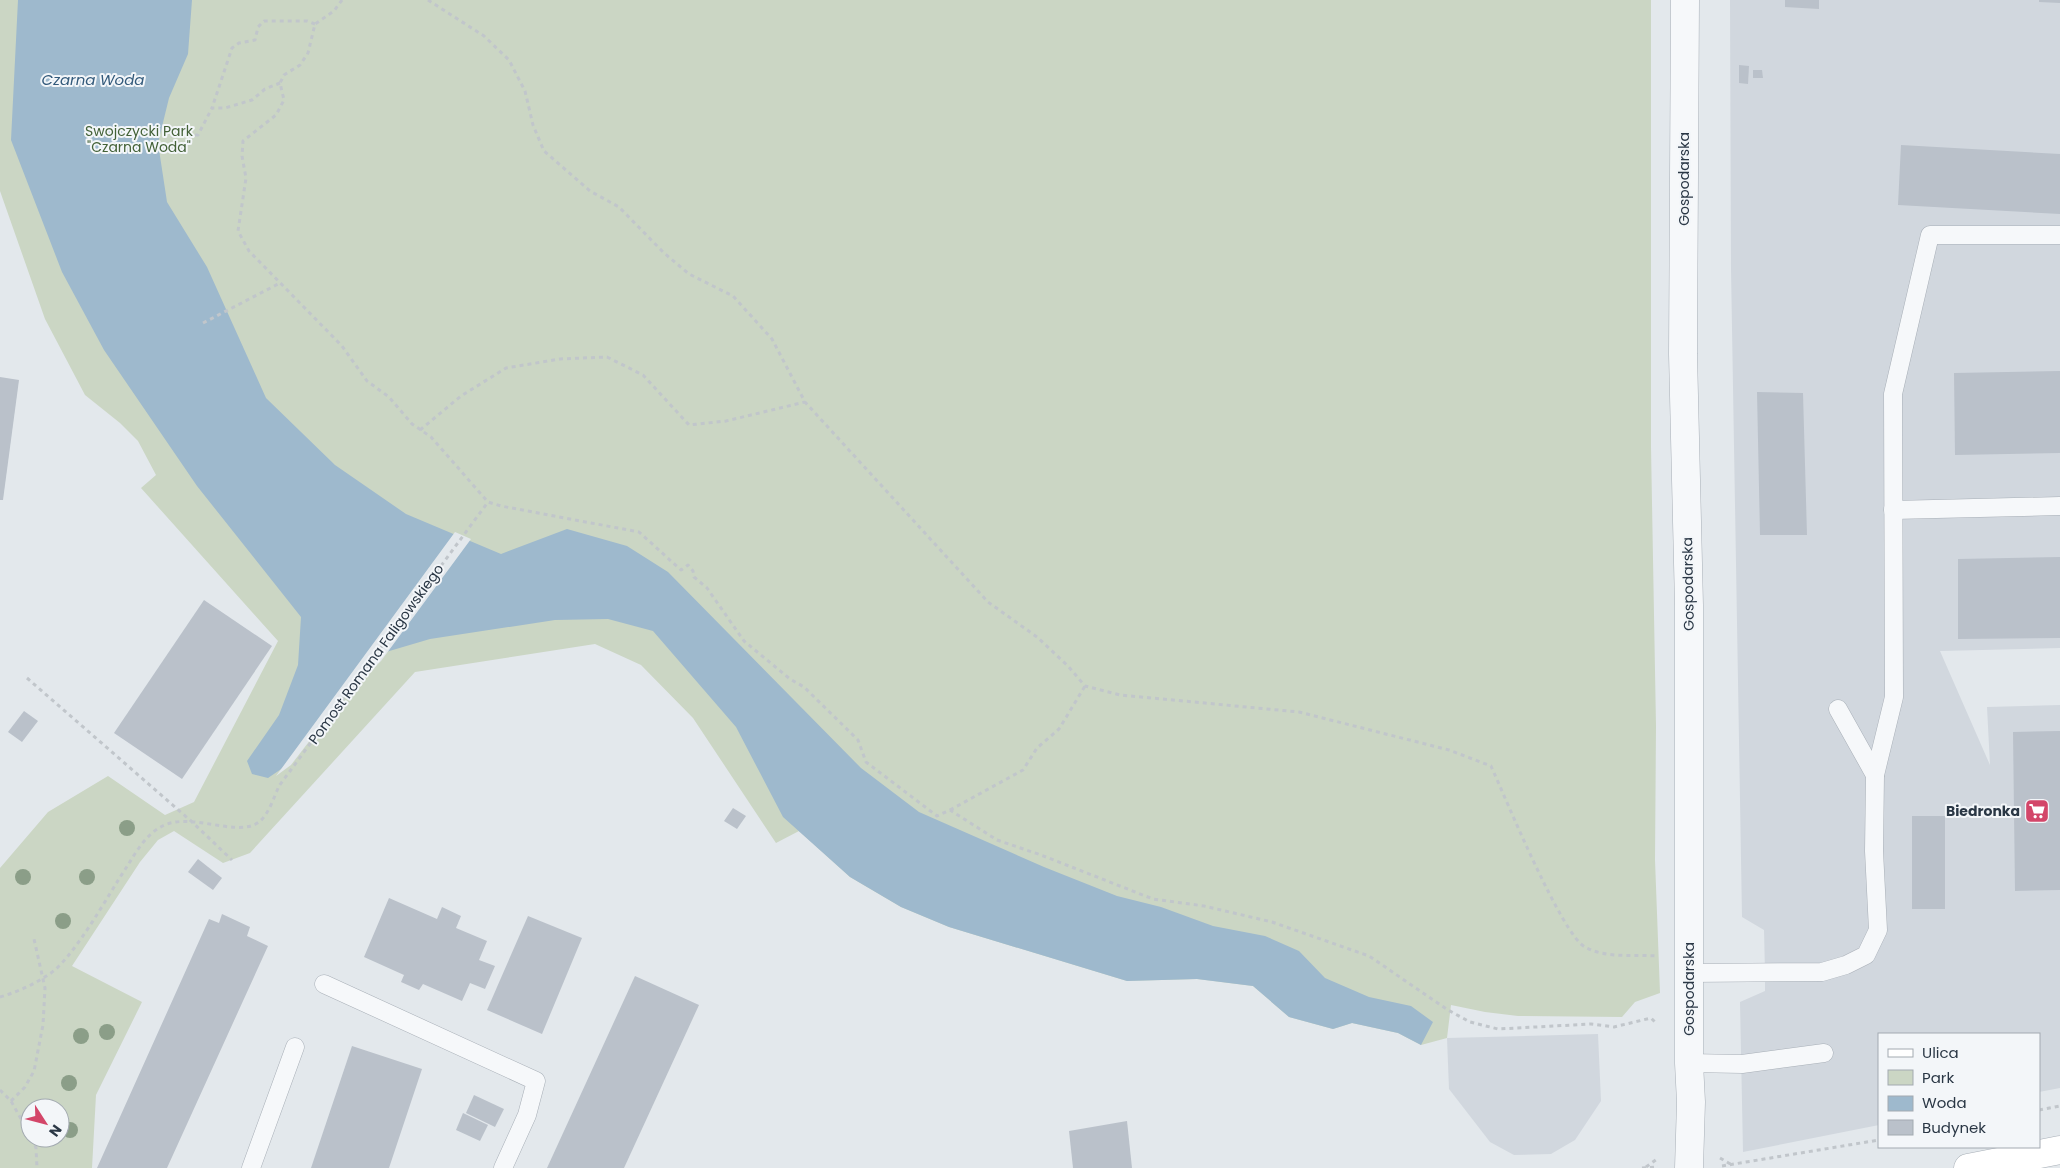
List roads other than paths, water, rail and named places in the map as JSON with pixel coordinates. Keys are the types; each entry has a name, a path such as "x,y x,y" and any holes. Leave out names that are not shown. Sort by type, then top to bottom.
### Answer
{"street":[{"name":"Gospodarska","path":"1685,0 1683,354 1689,605 1690,1168"},
{"path":"1968,1168 2060,1150"}],"lane":[{"path":"1689,973 1822,972 1846,965 1866,955 1878,930 1874,851 1875,775 1894,697 1893,394 1930,235 2060,235"},
{"path":"1893,510 2060,506"},
{"path":"1838,709 1875,775"},
{"path":"324,984 536,1081 527,1115 502,1168"},
{"path":"251,1168 295,1047"},
{"path":"1689,1063 1742,1064 1824,1053"}],"water":[{"name":"Czarna Woda","path":"18,0 192,0 188,54 169,98 158,143 167,202 207,267 266,398 335,465 406,514 501,554 567,529 627,546 668,572 861,768 919,812 1044,867 1117,896 1161,907 1213,926 1265,936 1299,951 1325,978 1369,997 1411,1006 1433,1022 1421,1045 1398,1033 1352,1023 1333,1029 1289,1017 1253,986 1197,979 1127,981 949,927 901,907 850,877 783,817 736,727 653,631 608,619 555,620 430,639 386,652 339,699 290,763 268,778 252,774 247,761 279,715 298,665 301,617 197,486 104,350 62,272 11,140"}],"place":[{"name":"Biedronka","path":"2037,811"}],"park label":[{"name":"Swojczycki Park \"Czarna Woda\"","path":"139,140"}]}
